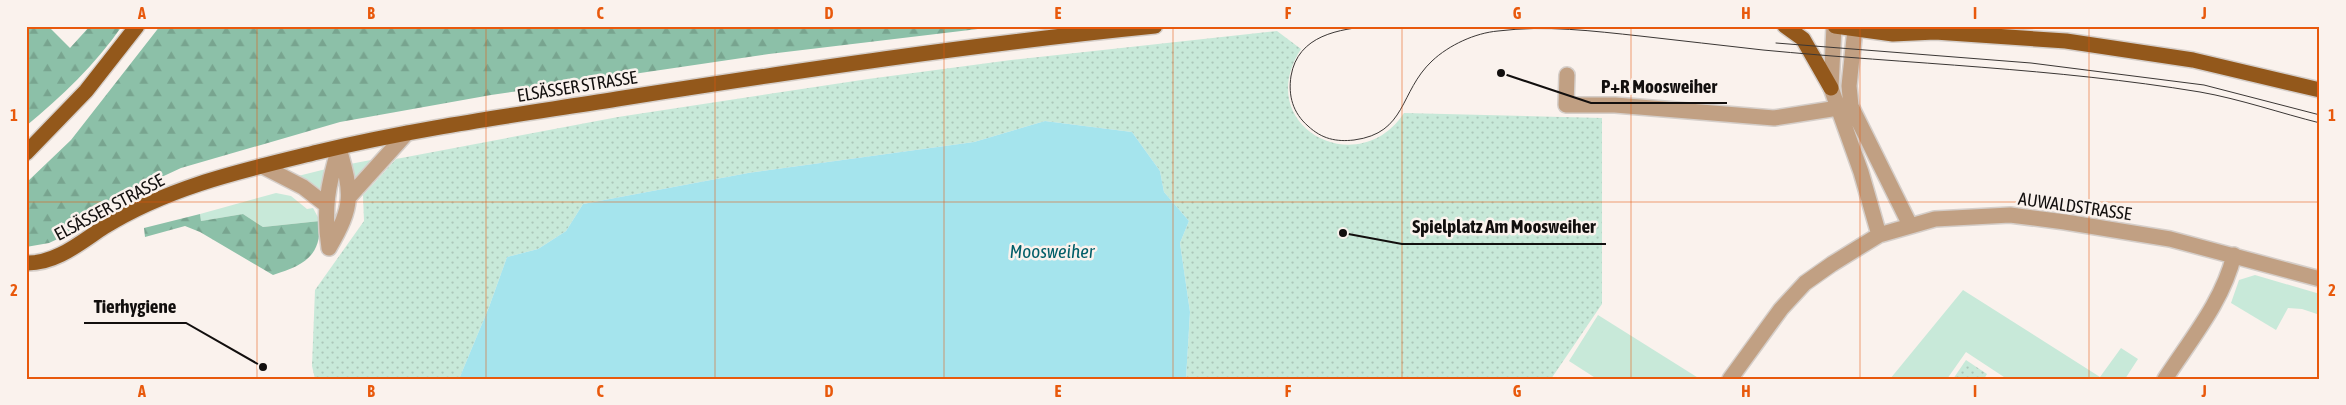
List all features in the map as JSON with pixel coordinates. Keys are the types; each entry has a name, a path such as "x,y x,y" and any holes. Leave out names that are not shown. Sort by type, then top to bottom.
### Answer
{"main road":[{"name":"ELSÄSSER STRASSE","path":"26,263 54,258 107,226 165,196 224,175 407,133 765,76 1062,36 1156,26"},
{"path":"1785,26 1803,39 1831,88"},
{"path":"1834,26 1893,34 1935,32 2066,41 2153,53 2231,68 2320,90"},
{"path":"1916,26 1935,32"},
{"path":"26,153 86,91 134,30"}],"street":[{"path":"1834,26 1831,88 1845,108 1910,225"},
{"path":"1855,28 1845,108 1879,236"},
{"path":"1567,75 1566,105 1615,105 1774,118 1845,108"},
{"path":"339,148 330,178 326,204 329,248 339,230 350,196 407,133"},
{"path":"339,148 348,178 350,196"},
{"path":"262,166 303,187 326,204"},
{"name":"AUWALDSTRASSE","path":"1730,379 1775,316 1806,284 1832,264 1879,236 1910,225 1935,219 2010,215 2170,239 2320,279"},
{"path":"2165,379 2218,299 2234,255"}],"green space":[{"path":"26,26 48,26 70,48 90,26 122,26 101,54 77,79 26,126"},
{"path":"160,26 1003,26 769,54 491,95 340,122 181,168 140,187 64,236 49,243 26,247 26,183 71,140"},
{"path":"1277,31 1301,49 1289,77 1290,101 1299,122 1316,136 1338,144 1361,143 1384,134 1404,113 1602,118 1602,304 1551,379 1186,379 1190,312 1180,243 1189,221 1164,192 1160,171 1132,132 1045,121 974,142 748,173 583,204 566,231 538,249 507,257 489,307 459,379 315,379 312,366 315,290 364,221 363,195 396,159 618,117 868,79 1011,60"},
{"path":"376,159 357,182 350,164"},
{"path":"326,169 319,191 298,177 298,176"},
{"path":"276,193 291,196 307,209 313,208 320,221 263,227 243,214 201,221 200,214"},
{"path":"200,214 201,221 243,214 263,227 320,221 320,233 314,251 308,258 294,267 273,275 200,232 185,226 145,237 144,228"},
{"path":"2255,275 2320,294 2320,315 2302,309 2288,308 2276,330 2231,303 2239,280"},
{"path":"1963,290 2100,377 2121,348 2138,359 2125,379 2007,379 1966,352 1947,379 1890,379"},
{"path":"1598,315 1700,379 1597,379 1569,361"},
{"path":"1966,360 1987,374 1984,379 1953,379"}],"water":[{"name":"Moosweiher","path":"1045,121 1132,132 1160,171 1164,192 1189,221 1180,243 1190,312 1186,379 459,379 489,307 507,257 538,249 566,231 583,204 748,173 974,142"}],"tram line":[{"path":"1373,26 1347,29 1322,37 1302,51 1295,62 1290,83 1291,97 1295,110 1303,121 1324,137 1335,140 1354,140 1371,136 1384,129 1400,110 1421,73 1439,55 1471,37 1489,32 1516,29 1587,31 1763,50 2091,77 2215,95 2320,123"},
{"path":"1776,43 2031,63 2204,85 2320,115"}],"place":[{"name":"P+R Moosweiher","path":"1501,73"},
{"name":"Spielplatz Am Moosweiher","path":"1343,233"},
{"name":"Tierhygiene","path":"263,367"}]}
